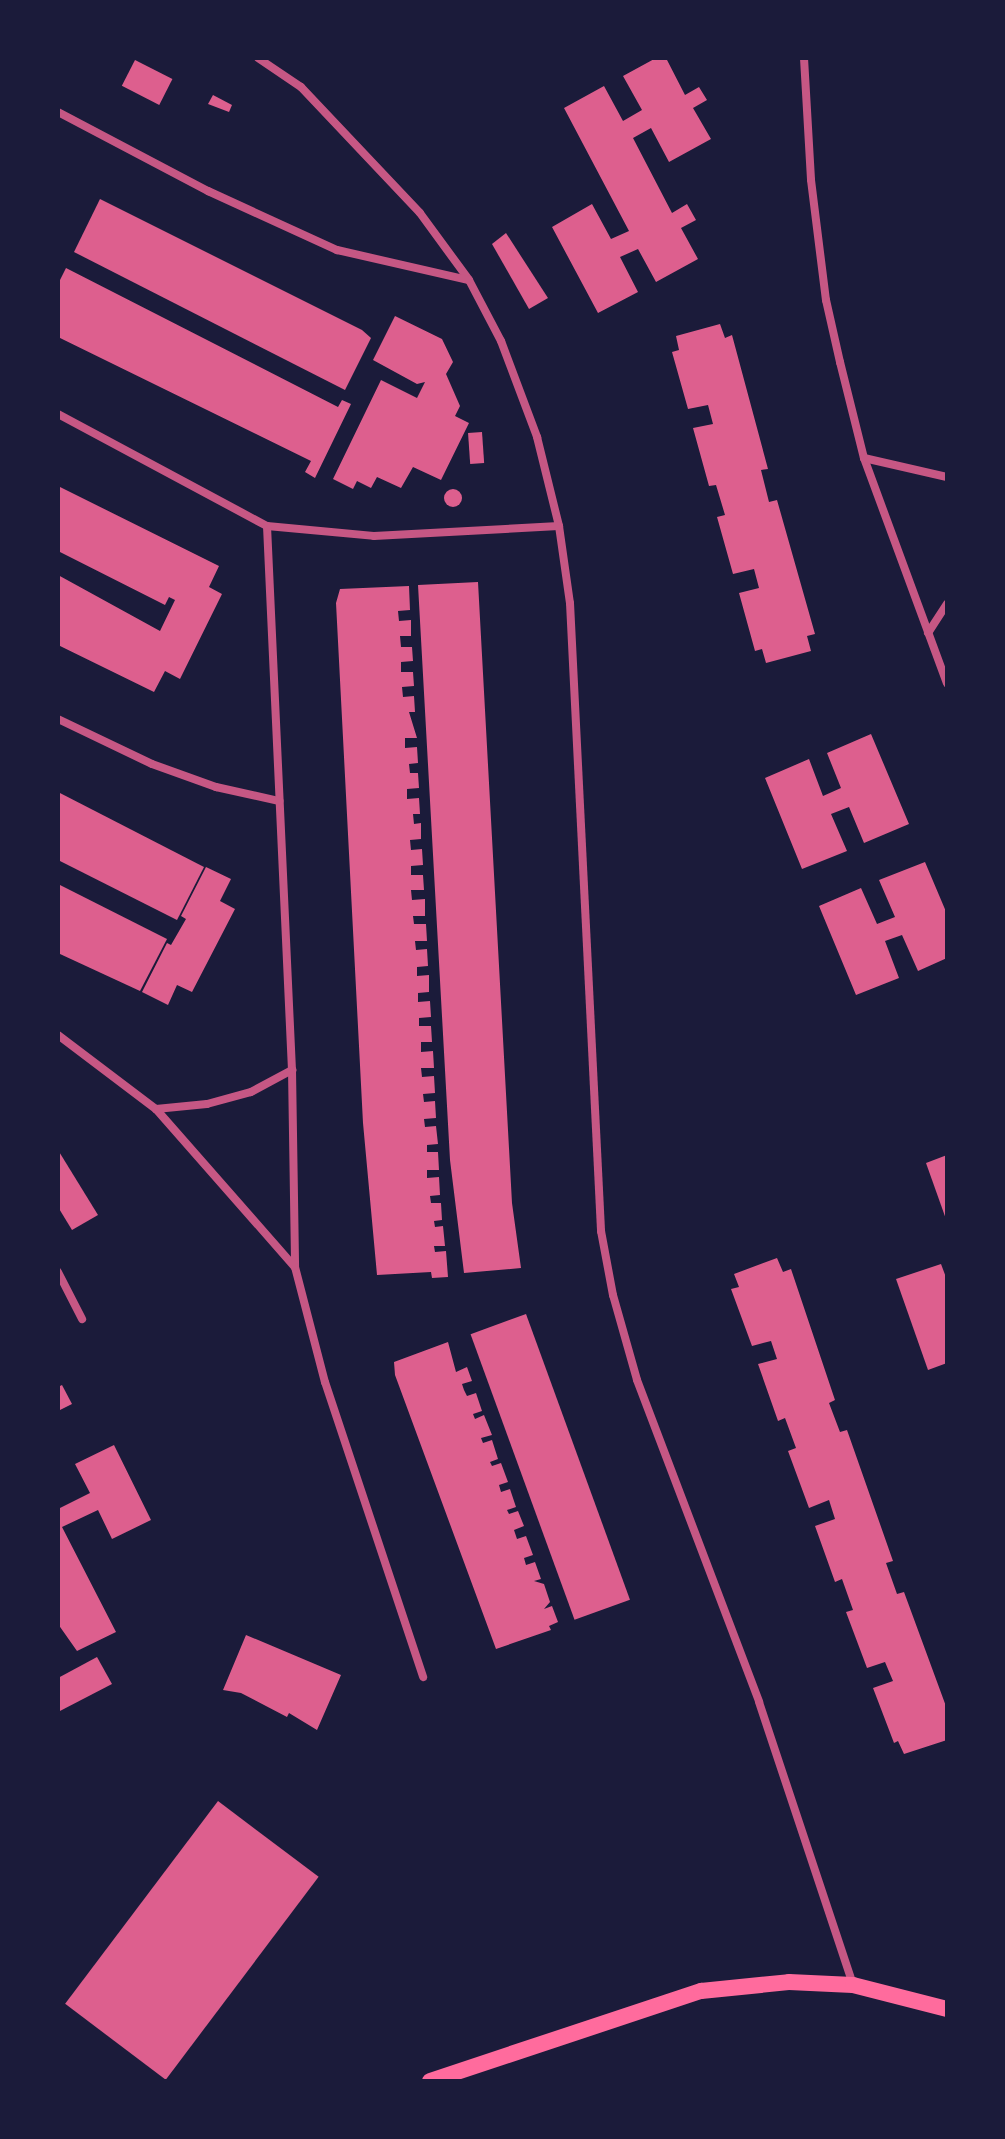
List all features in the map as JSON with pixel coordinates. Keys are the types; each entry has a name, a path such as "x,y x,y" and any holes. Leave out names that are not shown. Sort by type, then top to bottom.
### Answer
{"main road":[{"path":"430,2081 701,1991 789,1982 853,1985 947,2009"}],"street":[{"path":"258,58 301,87 357,142 420,213 469,280 520,389 559,526 576,675 601,1231 613,1295 637,1380 759,1702 853,1985"},
{"path":"804,58 826,300 864,458 947,683"},
{"path":"58,112 208,191 337,250 469,280"},
{"path":"58,414 267,526 374,536 559,526"},
{"path":"864,458 947,477"},
{"path":"267,526 292,1070 295,1267 325,1382 423,1677"},
{"path":"928,633 947,604"},
{"path":"58,719 152,764 216,787 279,801"},
{"path":"58,1035 156,1109 295,1267"},
{"path":"156,1109 207,1104 251,1092 292,1070"},
{"path":"58,1272 82,1319"}],"building":[{"path":"656,58 666,58 685,95 699,87 707,100 693,108 711,139 669,162 651,128 633,138 672,213 687,204 696,220 681,228 698,259 656,282 638,249 620,257 638,292 598,313 552,227 592,204 611,239 629,231 564,108 604,86 623,121 642,110 623,76"},
{"path":"135,60 172,79 159,105 122,86"},
{"path":"213,95 232,105 229,112 208,104"},
{"path":"100,199 362,330 371,338 345,390 74,252"},
{"path":"506,233 548,298 529,309 492,244"},
{"path":"66,268 338,407 342,400 351,404 315,478 305,472 311,461 58,337 58,284"},
{"path":"395,316 442,339 453,362 446,374 460,406 455,416 469,423 441,480 413,467 401,488 377,477 371,488 357,481 353,489 333,479 381,380 417,398 425,382 417,384 373,360"},
{"path":"720,324 725,338 732,335 768,469 761,470 769,502 777,500 815,634 807,636 811,651 766,663 762,649 755,651 739,593 759,588 754,569 733,574 717,517 725,515 716,485 709,486 693,428 713,424 708,405 688,409 672,352 679,350 676,336"},
{"path":"482,432 484,463 470,464 468,433"},
{"path":"58,486 219,566 209,587 222,594 180,679 165,671 154,692 58,645 58,575 160,631 175,600 169,597 165,605 58,551"},
{"path":"449,489 457,489 462,498 460,505 449,507 444,502 444,494"},
{"path":"478,582 512,1203 521,1268 464,1273 450,1160 418,585"},
{"path":"409,586 410,610 398,611 399,621 411,620 411,636 400,636 401,647 412,647 413,661 401,662 401,672 413,672 414,686 402,687 403,697 414,696 415,712 409,712 417,738 405,738 405,748 417,747 418,763 409,764 410,773 418,773 419,788 407,789 407,799 419,798 420,814 413,814 414,824 421,823 421,839 410,840 411,850 422,849 423,865 411,866 411,875 423,875 424,890 411,890 412,900 425,899 425,916 413,916 414,924 426,924 427,941 415,941 416,950 427,949 428,966 417,967 417,976 429,975 429,992 418,993 418,1002 430,1001 431,1017 419,1018 419,1026 431,1026 432,1042 421,1042 421,1052 433,1051 434,1068 421,1068 422,1077 434,1076 435,1093 423,1094 424,1102 435,1101 436,1118 424,1119 425,1127 436,1126 438,1144 427,1145 427,1152 438,1152 439,1170 427,1170 427,1178 439,1177 440,1195 430,1196 431,1203 441,1203 442,1220 434,1221 435,1227 443,1226 445,1246 434,1246 435,1252 446,1251 448,1277 432,1278 431,1272 377,1275 363,1123 336,603 340,589"},
{"path":"871,734 909,824 864,843 849,807 831,814 847,851 802,869 765,778 809,759 823,796 841,788 827,753"},
{"path":"58,792 204,867 177,920 58,860"},
{"path":"925,862 947,914 947,958 918,971 902,935 885,941 899,978 856,995 819,906 861,888 877,924 895,917 879,880"},
{"path":"206,867 231,879 220,901 235,909 192,992 177,985 168,1005 142,992 167,943 171,945 186,919 181,916"},
{"path":"58,884 167,939 140,991 60,954"},
{"path":"58,1150 98,1215 72,1230 58,1207"},
{"path":"947,1155 947,1222 926,1163"},
{"path":"777,1258 783,1272 791,1269 835,1400 829,1403 840,1432 847,1430 893,1561 886,1563 897,1594 904,1592 947,1709 947,1740 904,1754 898,1741 894,1743 873,1688 893,1681 885,1662 867,1668 846,1612 853,1610 842,1579 835,1582 815,1526 835,1519 829,1500 809,1508 788,1451 796,1448 785,1418 778,1421 758,1364 777,1359 771,1341 752,1346 731,1289 739,1287 734,1274"},
{"path":"941,1264 947,1280 947,1363 928,1370 896,1279"},
{"path":"526,1314 630,1600 575,1620 471,1334"},
{"path":"448,1342 456,1372 467,1367 472,1381 462,1384 467,1396 476,1393 482,1411 473,1414 475,1419 484,1415 492,1435 481,1438 483,1443 492,1440 498,1459 490,1462 492,1466 501,1463 508,1482 499,1485 501,1492 510,1489 516,1507 507,1510 509,1514 518,1511 524,1526 514,1530 517,1539 526,1536 533,1555 524,1558 526,1565 535,1562 541,1579 534,1581 544,1584 550,1602 544,1609 552,1606 558,1622 549,1626 551,1630 496,1649 395,1375 394,1362"},
{"path":"62,1385 72,1404 58,1411 58,1387"},
{"path":"114,1445 151,1520 112,1539 98,1510 62,1527 116,1632 77,1651 58,1624 58,1509 90,1493 75,1464"},
{"path":"246,1635 341,1675 317,1730 289,1713 287,1717 241,1693 223,1690"},
{"path":"97,1657 112,1684 58,1712 58,1678"},
{"path":"218,1801 319,1877 166,2080 65,2004"}]}
